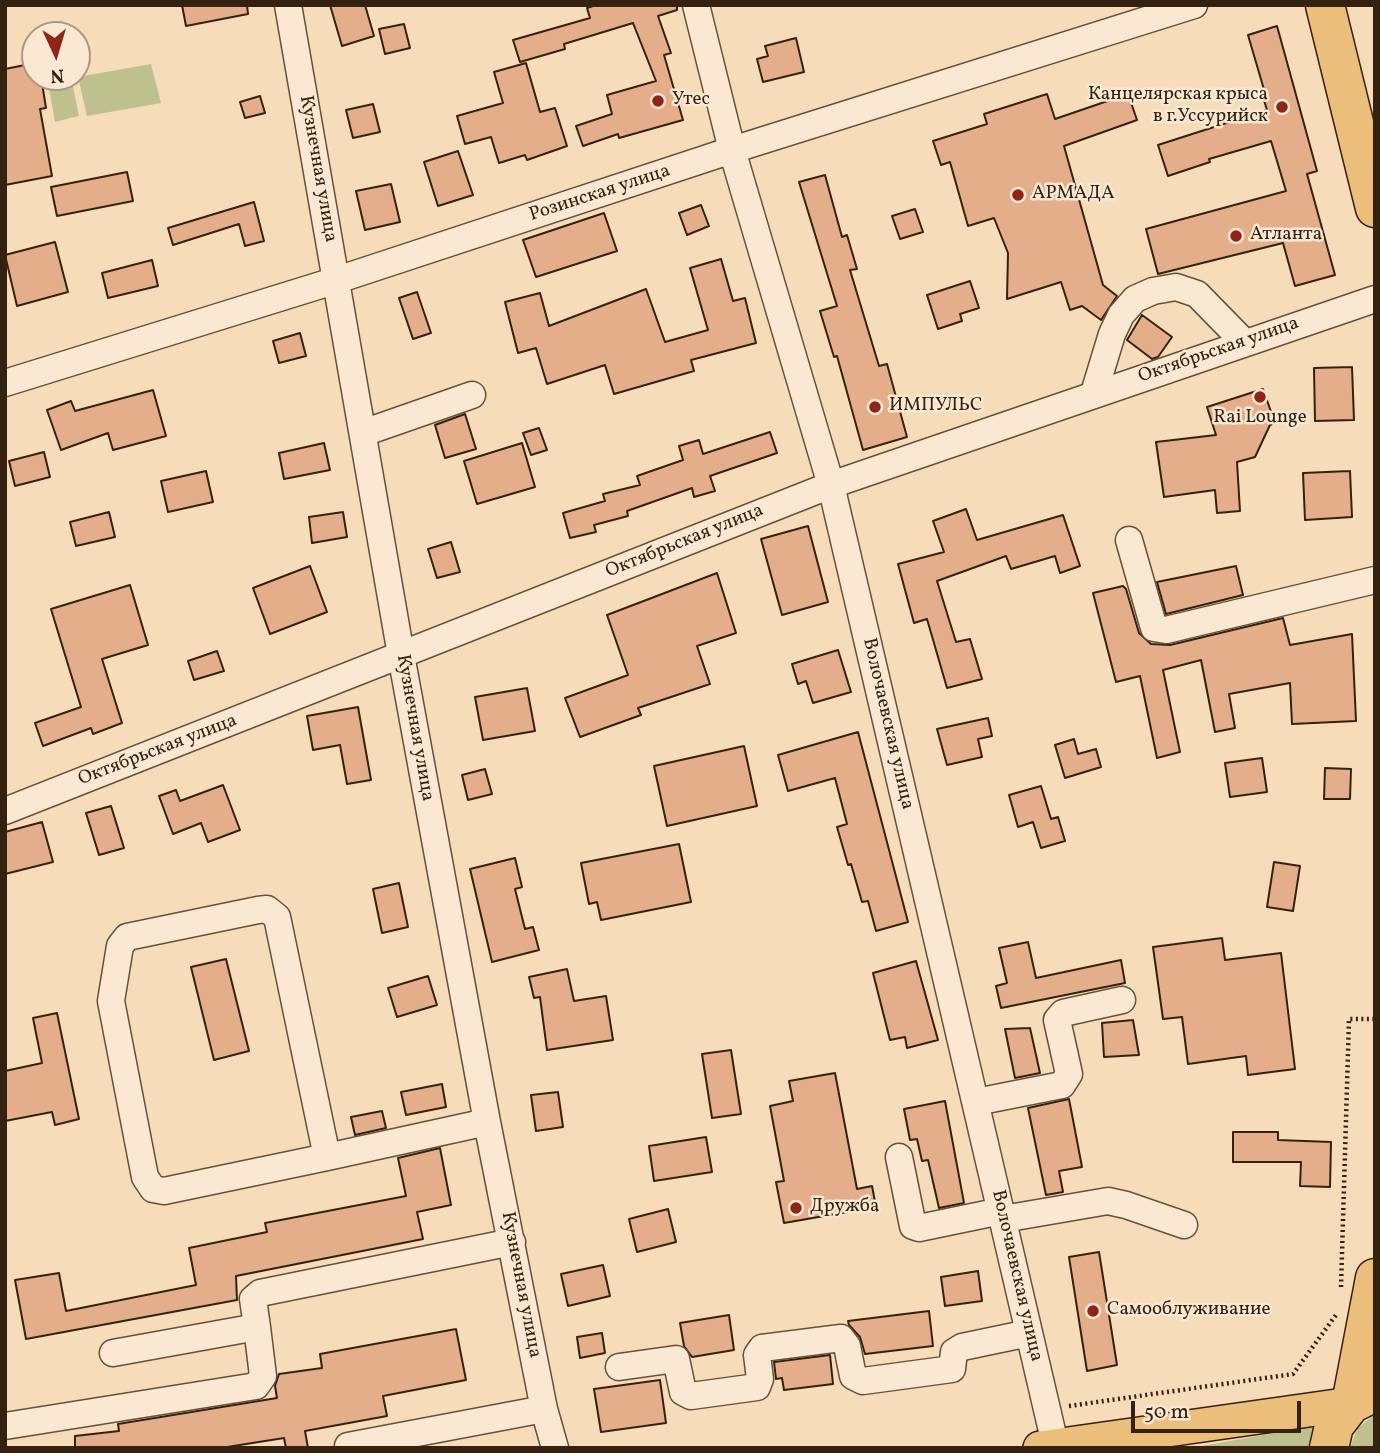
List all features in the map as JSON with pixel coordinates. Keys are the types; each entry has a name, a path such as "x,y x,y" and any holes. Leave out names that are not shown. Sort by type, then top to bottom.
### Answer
{"highway":[{"path":"1325,5 1375,208"},
{"path":"1346,5 1375,117"},
{"path":"1329,1448 1334,1426 1363,1398 1375,1278"}],"main road":[{"path":"1054,1447 1363,1398"}],"street":[{"name":"Кузнечная улица","path":"288,5 401,655 486,1122 544,1409 555,1448"},
{"name":"Волочаевская улица","path":"696,5 732,150 831,485 1054,1447"},
{"name":"Розинская улица","path":"5,383 337,280 732,150 1194,5"},
{"path":"1094,393 1112,334 1121,315 1135,299 1153,291 1176,287 1197,294 1244,342"},
{"name":"Октябрьская улица","path":"5,811 831,485 1375,299"},
{"path":"363,433 472,395"},
{"path":"1129,540 1154,628 1166,630 1375,580"},
{"path":"327,1157 277,917 267,909 258,910 127,937 120,946 111,1001 145,1177 153,1189 164,1191 327,1157 486,1122"},
{"path":"976,1102 1062,1085 1069,1074 1057,1020 1063,1013 1122,1000"},
{"path":"899,1157 913,1226 919,1228 1108,1201 1184,1226"},
{"path":"5,1426 257,1386 262,1376 253,1299 260,1293 512,1242"},
{"path":"113,1353 257,1326"},
{"path":"619,1367 676,1359 683,1392 691,1396 757,1387 760,1379 757,1355 762,1348 841,1338 847,1346 853,1376 863,1381 952,1369 954,1352 962,1347 1029,1333"},
{"path":"348,1446 544,1409"}],"path":[{"path":"1340,1296 1349,1019 1375,1018"},
{"path":"1046,1409 1293,1374 1340,1310"}],"green space":[{"path":"151,64 161,103 87,116 81,91 91,91 91,75"},
{"path":"49,91 74,91 79,116 55,122"},
{"path":"1375,1414 1375,1448 1350,1448 1357,1429"},
{"path":"1320,1425 1318,1448 1190,1448"}],"building":[{"path":"182,5 247,5 248,14 186,26"},
{"path":"330,5 365,5 374,36 342,46"},
{"path":"596,5 677,5 677,10 658,16 671,53 664,55 683,120 619,138 618,134 583,146 576,126 612,114 607,95 656,81 633,23 564,44 565,49 520,62 513,40 590,18 587,8"},
{"path":"404,24 410,48 385,54 379,29"},
{"path":"1277,26 1317,171 1307,174 1335,275 1295,286 1283,243 1158,274 1146,229 1286,191 1271,141 1209,159 1210,162 1168,176 1158,145 1267,110 1262,94 1265,93 1248,35"},
{"path":"796,38 804,72 763,82 757,59 768,56 765,46"},
{"path":"526,63 540,112 555,108 567,146 527,160 525,155 499,163 491,137 465,144 457,116 503,103 494,72"},
{"path":"21,66 21,91 43,91 46,108 40,109 52,176 5,185 5,69"},
{"path":"1047,94 1055,119 1128,94 1137,120 1064,146 1103,285 1117,296 1101,320 1082,306 1070,310 1061,282 1007,299 1008,253 994,218 968,226 950,162 941,165 933,141 987,124 984,114"},
{"path":"260,96 265,113 245,118 240,102"},
{"path":"373,104 380,132 353,138 346,110"},
{"path":"458,151 473,195 438,206 424,162"},
{"path":"127,172 133,201 57,216 51,187"},
{"path":"825,175 842,237 847,235 857,269 850,270 879,366 887,364 907,437 863,450 837,356 834,357 820,311 837,306 799,182"},
{"path":"391,184 400,222 365,230 356,191"},
{"path":"254,202 264,241 245,246 239,224 173,245 168,228"},
{"path":"701,205 709,226 687,235 679,213"},
{"path":"915,209 923,232 900,239 892,216"},
{"path":"604,213 617,251 536,277 523,240"},
{"path":"55,242 68,292 17,306 5,255"},
{"path":"721,259 733,301 745,298 756,343 691,360 694,371 614,394 605,365 547,384 536,348 518,353 505,302 540,293 549,326 646,289 665,342 708,330 690,268"},
{"path":"152,260 158,286 108,298 102,273"},
{"path":"970,281 979,308 960,314 962,321 938,329 927,295"},
{"path":"417,292 431,333 413,339 399,298"},
{"path":"1142,315 1172,337 1158,357 1152,359 1127,340"},
{"path":"300,333 306,356 279,363 273,341"},
{"path":"1352,367 1354,420 1315,421 1314,368"},
{"path":"1263,389 1275,423 1270,425 1255,457 1237,462 1240,511 1217,513 1215,490 1164,497 1156,442 1216,435 1207,407"},
{"path":"153,390 166,436 113,450 108,433 61,450 47,410 71,401 75,411"},
{"path":"465,414 476,449 445,458 435,425"},
{"path":"539,428 547,450 531,455 523,433"},
{"path":"770,432 777,453 710,476 715,491 694,497 692,488 627,511 628,516 594,525 596,532 570,538 563,513 605,501 603,494 640,485 637,476 683,460 679,446 699,440 703,454"},
{"path":"324,443 330,470 284,479 279,453"},
{"path":"522,443 535,487 477,504 464,461"},
{"path":"44,452 50,477 15,486 9,461"},
{"path":"206,471 213,502 168,512 161,481"},
{"path":"1350,471 1352,517 1305,520 1303,473"},
{"path":"966,509 977,540 1063,515 1080,566 1060,573 1055,556 1011,569 1006,556 937,581 956,642 970,639 982,679 947,688 927,619 914,623 898,564 944,552 933,521"},
{"path":"109,512 115,537 76,546 70,522"},
{"path":"343,512 347,537 312,543 309,517"},
{"path":"808,526 828,602 782,615 761,539"},
{"path":"451,542 460,572 437,578 428,549"},
{"path":"310,566 327,612 270,634 253,588"},
{"path":"1236,566 1243,595 1166,614 1157,582"},
{"path":"717,573 736,633 697,646 710,684 638,708 641,715 580,737 565,698 628,675 607,615"},
{"path":"130,585 148,645 102,659 122,723 93,734 91,728 43,746 35,723 81,707 51,609"},
{"path":"1123,586 1139,633 1151,644 1170,645 1283,618 1290,645 1352,634 1356,721 1292,724 1290,683 1229,694 1235,728 1215,732 1201,660 1163,670 1180,752 1157,758 1140,676 1116,682 1093,593"},
{"path":"838,650 851,692 813,703 806,681 798,684 792,664"},
{"path":"217,651 224,671 194,680 188,661"},
{"path":"527,688 535,731 483,740 475,697"},
{"path":"358,707 371,780 347,784 340,745 313,750 307,716"},
{"path":"988,718 992,736 978,739 982,757 947,765 937,729"},
{"path":"858,732 908,922 876,931 868,901 862,902 851,864 848,865 837,827 847,824 835,778 788,791 778,755"},
{"path":"1074,739 1078,754 1096,749 1101,767 1065,778 1055,745"},
{"path":"744,746 757,806 667,826 654,766"},
{"path":"1262,758 1267,792 1230,797 1225,763"},
{"path":"1325,768 1351,769 1350,799 1324,799"},
{"path":"485,769 492,794 468,800 462,775"},
{"path":"223,785 240,830 208,842 201,823 173,834 159,796 176,790 180,801"},
{"path":"1041,786 1051,819 1058,817 1065,841 1041,848 1033,822 1018,827 1009,795"},
{"path":"111,806 124,848 99,855 86,813"},
{"path":"42,822 53,862 5,874 5,832"},
{"path":"679,844 691,902 601,920 597,902 589,904 581,863"},
{"path":"515,858 522,887 515,889 525,929 533,927 539,950 492,962 470,869"},
{"path":"1274,862 1300,866 1293,911 1267,907"},
{"path":"399,883 408,927 382,933 373,889"},
{"path":"1222,938 1225,960 1281,953 1295,1069 1248,1075 1246,1056 1188,1064 1182,1017 1163,1019 1153,947"},
{"path":"1028,942 1036,978 1121,960 1125,983 1001,1008 996,986 1007,983 999,948"},
{"path":"226,959 249,1051 214,1060 191,967"},
{"path":"916,961 938,1040 907,1048 905,1037 890,1040 873,973"},
{"path":"567,969 574,1001 606,996 613,1040 547,1050 540,997 534,998 529,977"},
{"path":"428,976 437,1005 397,1017 388,988"},
{"path":"57,1013 79,1119 55,1125 52,1112 5,1121 5,1071 42,1063 33,1018"},
{"path":"1133,1020 1139,1055 1104,1057 1102,1023"},
{"path":"1030,1028 1040,1073 1015,1078 1005,1029"},
{"path":"731,1050 741,1114 712,1118 702,1054"},
{"path":"835,1073 857,1189 872,1186 876,1207 784,1223 776,1182 784,1181 770,1106 793,1101 789,1081"},
{"path":"442,1084 446,1107 406,1115 401,1092"},
{"path":"558,1092 563,1127 536,1131 531,1095"},
{"path":"1069,1099 1082,1167 1059,1171 1063,1192 1046,1195 1028,1108"},
{"path":"945,1101 964,1203 939,1208 928,1160 922,1161 917,1139 910,1140 904,1109"},
{"path":"382,1111 386,1128 355,1135 351,1117"},
{"path":"1233,1132 1278,1132 1278,1140 1331,1142 1330,1187 1300,1186 1301,1162 1233,1162"},
{"path":"706,1137 712,1172 654,1181 649,1146"},
{"path":"440,1148 451,1205 417,1212 423,1239 236,1276 237,1300 26,1339 15,1280 59,1273 66,1311 196,1285 189,1248 267,1232 265,1223 406,1196 398,1158"},
{"path":"668,1209 676,1242 637,1252 629,1219"},
{"name":"Самооблуживание","path":"1099,1252 1117,1365 1087,1371 1069,1257"},
{"path":"603,1265 610,1296 568,1306 561,1274"},
{"path":"978,1271 982,1301 945,1306 941,1277"},
{"path":"929,1311 933,1346 865,1354 860,1337 848,1321"},
{"path":"729,1315 734,1350 692,1357 684,1346 680,1323"},
{"path":"456,1329 466,1380 383,1396 387,1416 305,1431 308,1448 286,1448 284,1438 221,1448 75,1448 75,1436 119,1431 118,1424 277,1398 275,1386 279,1374 322,1368 320,1354"},
{"path":"602,1333 605,1353 580,1358 577,1337"},
{"path":"830,1355 833,1384 784,1390 782,1378 776,1379 774,1362"},
{"path":"660,1380 666,1423 601,1432 594,1389"}],"place":[{"name":"Утес","path":"658,101"},
{"name":"Канцелярская крыса в г.Уссурийск","path":"1282,107"},
{"name":"АРМАДА","path":"1018,195"},
{"name":"Атланта","path":"1236,236"},
{"name":"Rai Lounge","path":"1260,397"},
{"name":"ИМПУЛЬС","path":"875,407"},
{"name":"Дружба","path":"796,1208"},
{"name":"Самооблуживание","path":"1093,1311"}]}
